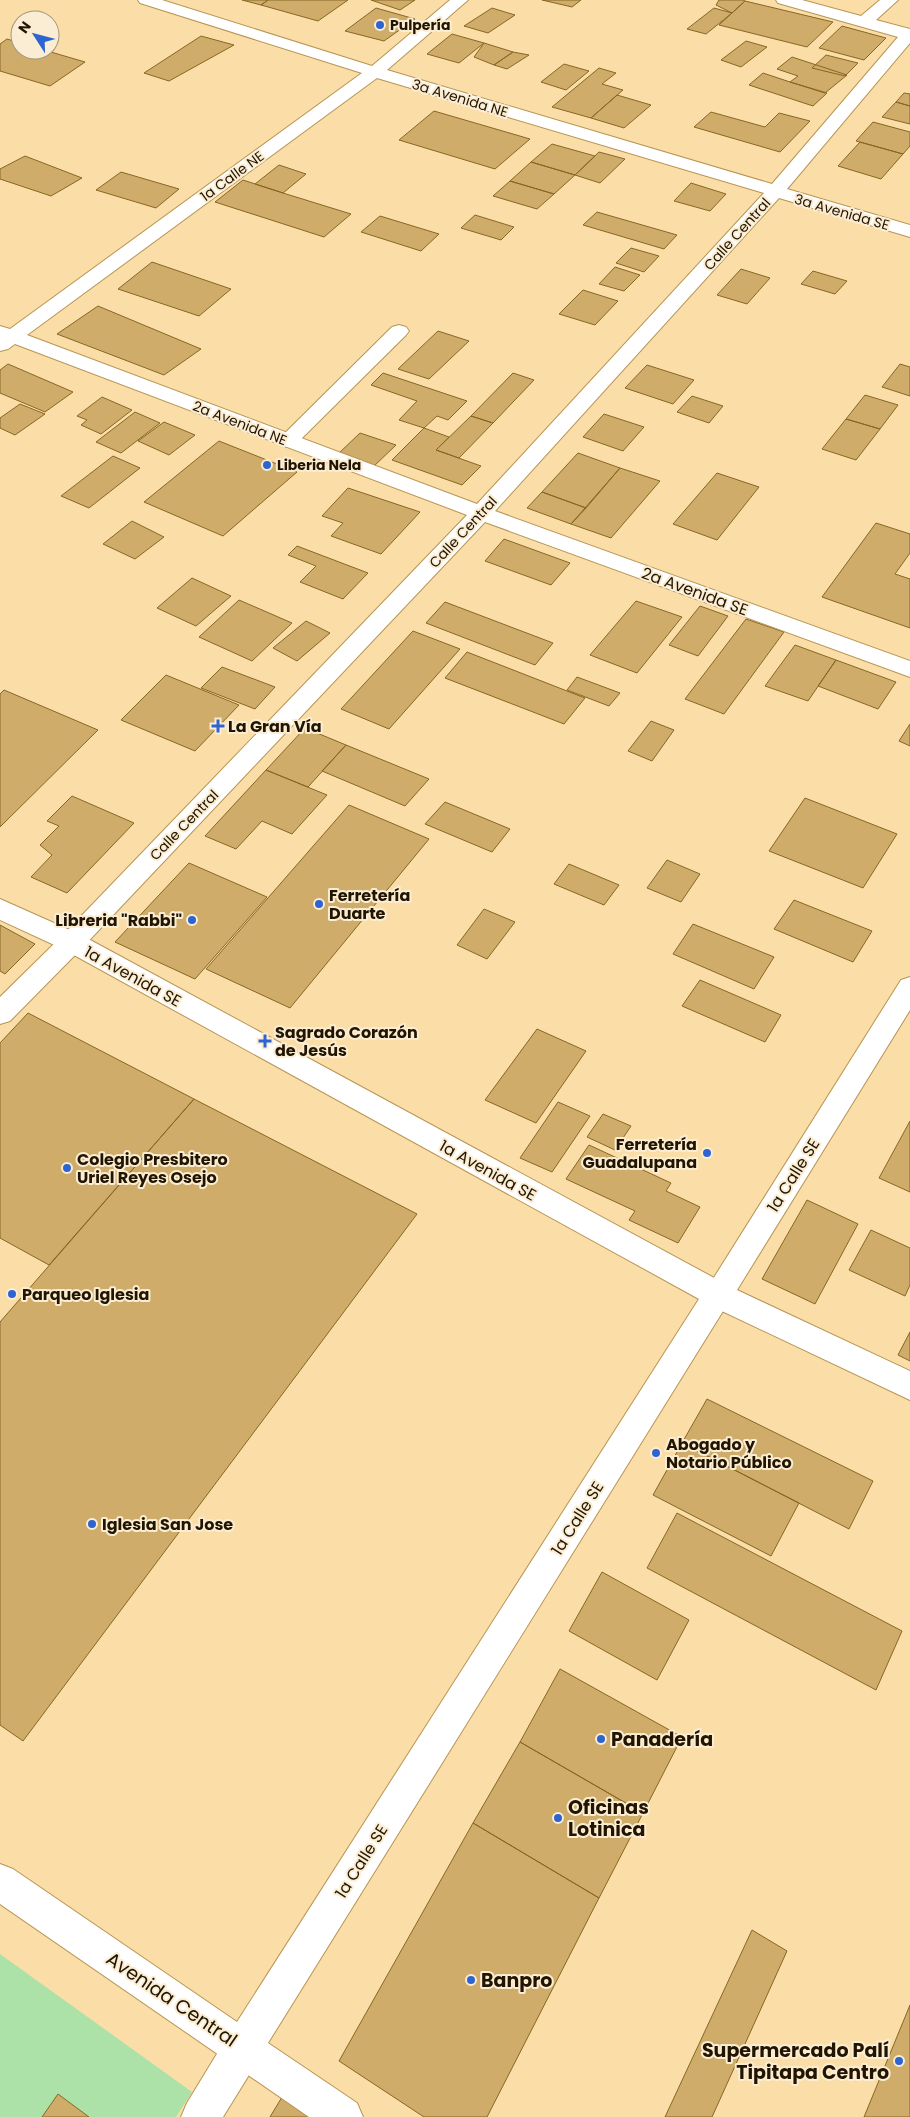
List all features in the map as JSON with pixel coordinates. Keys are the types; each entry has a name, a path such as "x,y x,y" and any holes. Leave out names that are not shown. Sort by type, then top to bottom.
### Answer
{"street":[{"name":"3a Avenida NE","path":"146,0 375,72 775,192"},
{"name":"1a Calle NE","path":"4,339 375,72 460,0"},
{"path":"784,0 910,34"},
{"path":"864,22 890,0"},
{"name":"Calle Central","path":"0,1014 72,942 481,513 775,192 910,34"},
{"name":"3a Avenida SE","path":"775,192 910,231"},
{"path":"288,441 399,330"},
{"name":"2a Avenida NE","path":"4,339 288,441 481,513"},
{"name":"2a Avenida SE","path":"481,513 910,669"},
{"name":"1a Avenida SE","path":"0,909 72,942 718,1295 910,1386"},
{"name":"1a Calle SE","path":"201,2117 910,987"},
{"name":"Avenida Central","path":"0,1882 343,2117"}],"green space":[{"path":"0,1954 192,2092 176,2117 0,2117"}],"building":[{"path":"242,0 268,0 261,5"},
{"path":"268,0 348,0 318,21 261,5"},
{"path":"371,0 415,0 400,10"},
{"path":"542,0 581,0 572,7"},
{"path":"719,0 745,1 732,13 716,5"},
{"path":"745,1 833,22 807,47 719,25"},
{"name":"Pulpería","path":"376,8 415,19 384,41 345,31"},
{"path":"492,8 515,15 488,33 464,26"},
{"path":"714,8 732,13 706,34 687,29"},
{"path":"842,26 886,38 864,60 819,48"},
{"path":"452,34 484,43 459,63 427,54"},
{"path":"201,36 234,45 169,81 144,73"},
{"path":"7,39 10,40 10,60 60,60 60,55 85,62 50,86 0,71 0,44"},
{"path":"746,41 767,47 741,67 721,60"},
{"path":"484,43 513,52 494,65 474,57"},
{"path":"513,52 529,55 507,69 494,65"},
{"path":"826,55 858,63 845,76 812,68"},
{"path":"792,57 847,75 825,93 790,82 798,76 777,69"},
{"path":"564,64 589,71 566,90 541,82"},
{"path":"599,68 616,73 602,84 623,90 591,118 552,107"},
{"path":"763,73 827,93 813,106 749,85"},
{"path":"904,93 910,94 910,106 896,102"},
{"path":"617,95 651,105 624,128 591,118"},
{"path":"896,102 910,106 910,124 882,117"},
{"path":"434,111 530,139 495,169 399,140"},
{"path":"711,112 765,127 779,113 810,121 780,152 694,127"},
{"path":"873,122 910,132 910,146 903,154 856,141"},
{"path":"860,142 903,154 881,179 838,166"},
{"path":"552,144 595,156 575,175 531,162"},
{"path":"599,152 625,159 600,183 575,175"},
{"path":"25,156 82,178 51,196 0,179 0,169"},
{"path":"531,162 575,175 554,194 510,181"},
{"path":"279,165 306,174 283,193 255,184"},
{"path":"121,172 179,189 156,208 96,190"},
{"path":"243,180 351,214 324,237 215,202"},
{"path":"510,181 554,194 537,209 493,196"},
{"path":"691,183 726,194 710,211 674,201"},
{"path":"597,212 677,235 664,249 583,225"},
{"path":"475,215 514,227 501,240 461,228"},
{"path":"380,216 439,234 421,251 361,232"},
{"path":"631,248 659,256 644,272 616,263"},
{"path":"152,262 231,289 199,316 118,289"},
{"path":"615,267 640,275 624,291 599,284"},
{"path":"741,269 770,278 747,304 717,295"},
{"path":"813,271 847,281 835,294 801,284"},
{"path":"583,290 618,301 595,325 559,314"},
{"path":"98,306 201,349 164,375 57,334"},
{"path":"438,331 469,341 429,379 398,369"},
{"path":"8,364 73,392 45,412 0,393 0,370"},
{"path":"900,364 910,367 910,396 882,387"},
{"path":"647,365 694,380 673,404 625,388"},
{"path":"383,373 467,401 448,420 437,416 424,428 399,420 417,401 371,385"},
{"path":"513,373 534,380 493,423 471,416"},
{"path":"865,395 898,405 880,429 846,419"},
{"path":"692,396 723,406 709,423 677,412"},
{"path":"102,397 132,410 101,434 81,425 87,420 77,416"},
{"path":"20,404 45,414 15,435 0,428 0,418"},
{"path":"135,412 160,423 121,453 96,442"},
{"path":"604,414 644,427 623,451 583,437"},
{"path":"471,416 493,423 459,458 436,450"},
{"path":"846,419 880,429 856,460 822,449"},
{"path":"164,422 195,435 169,455 138,441"},
{"path":"424,428 449,437 436,450 481,466 462,485 392,460"},
{"path":"360,433 396,445 373,467 337,455"},
{"path":"219,441 297,472 223,536 144,502"},
{"path":"578,453 620,468 586,508 542,492"},
{"path":"113,456 140,468 89,508 61,496"},
{"path":"620,468 660,481 611,538 571,524"},
{"path":"717,473 759,487 717,540 673,524"},
{"path":"348,488 420,512 381,554 331,536 343,523 322,516"},
{"path":"542,492 586,508 571,524 527,508"},
{"path":"132,521 164,537 135,559 103,544"},
{"path":"876,523 910,534 910,553 895,574 910,579 910,628 822,597"},
{"path":"504,539 570,563 551,585 485,561"},
{"path":"297,546 368,573 343,599 300,582 316,566 288,555"},
{"path":"192,578 231,596 196,626 157,608"},
{"path":"239,600 292,623 252,661 199,637"},
{"path":"636,601 682,617 637,673 590,655"},
{"path":"445,602 553,643 535,665 426,623"},
{"path":"700,606 728,616 698,656 669,645"},
{"path":"746,619 784,632 724,714 685,699"},
{"path":"306,621 330,633 297,661 273,648"},
{"path":"413,631 460,649 389,729 341,709"},
{"path":"795,645 836,660 808,701 765,686"},
{"path":"467,652 585,698 564,724 445,678"},
{"path":"836,660 896,682 878,709 818,686"},
{"path":"222,667 275,687 255,709 201,688"},
{"path":"166,675 239,705 195,751 121,720"},
{"path":"577,677 620,693 609,706 567,690"},
{"path":"4,690 98,730 0,827 0,694"},
{"path":"651,721 674,730 652,761 628,751"},
{"path":"910,724 910,746 899,741"},
{"path":"305,728 346,745 308,787 266,770"},
{"path":"346,745 429,779 405,806 322,771"},
{"path":"266,770 327,795 292,834 262,821 236,849 205,836"},
{"path":"72,796 134,823 67,893 31,877 52,855 40,845 59,826 47,821"},
{"path":"805,798 897,834 863,888 769,851"},
{"path":"445,802 510,829 492,852 425,824"},
{"name":"Ferretería Duarte","path":"349,805 429,839 290,1008 206,969"},
{"path":"667,860 700,874 681,902 647,888"},
{"name":"Libreria \"Rabbi\"","path":"189,863 267,897 195,979 115,942"},
{"path":"569,864 619,885 604,905 554,884"},
{"path":"794,900 872,931 853,962 774,929"},
{"path":"484,909 515,922 487,959 457,945"},
{"path":"693,924 774,957 754,989 673,954"},
{"path":"0,925 35,944 5,974 0,971"},
{"path":"700,980 781,1015 765,1042 682,1006"},
{"name":"Colegio Presbitero Uriel Reyes Osejo","path":"28,1013 194,1099 49,1265 0,1238 0,1043"},
{"path":"537,1029 586,1051 536,1123 485,1100"},
{"name":"Iglesia San Jose","path":"194,1099 417,1214 23,1741 0,1725 0,1322"},
{"path":"558,1102 590,1116 552,1172 520,1158"},
{"path":"603,1114 631,1126 615,1150 587,1137"},
{"path":"910,1121 910,1192 879,1178"},
{"path":"589,1145 671,1183 666,1191 700,1207 678,1243 629,1220 635,1211 566,1179"},
{"path":"807,1200 858,1224 815,1304 762,1279"},
{"path":"871,1230 910,1248 910,1285 905,1296 849,1270"},
{"path":"910,1332 910,1361 898,1355"},
{"path":"707,1399 873,1481 849,1529 682,1443"},
{"path":"682,1443 799,1503 771,1556 653,1495"},
{"path":"677,1513 902,1631 876,1690 647,1568"},
{"path":"602,1572 689,1620 657,1680 569,1631"},
{"name":"Panadería","path":"560,1669 682,1737 643,1813 520,1742"},
{"name":"Oficinas Lotinica","path":"520,1742 643,1813 599,1898 473,1823"},
{"name":"Banpro","path":"473,1823 599,1898 487,2117 424,2117 339,2061"},
{"path":"752,1930 787,1951 712,2117 665,2117"},
{"name":"Supermercado Palí Tipitapa Centro","path":"910,2005 910,2117 864,2117"},
{"path":"285,2092 322,2117 270,2117"},
{"path":"58,2094 89,2117 42,2117"}],"place":[{"name":"Pulpería","path":"380,25"},
{"name":"Liberia Nela","path":"267,465"},
{"name":"La Gran Vía","path":"218,726"},
{"name":"Ferretería Duarte","path":"319,904"},
{"name":"Libreria \"Rabbi\"","path":"192,920"},
{"name":"Sagrado Corazón de Jesús","path":"265,1041"},
{"name":"Ferretería Guadalupana","path":"707,1153"},
{"name":"Colegio Presbitero Uriel Reyes Osejo","path":"67,1168"},
{"name":"Parqueo Iglesia","path":"12,1294"},
{"name":"Abogado y Notario Público","path":"656,1453"},
{"name":"Iglesia San Jose","path":"92,1524"},
{"name":"Panadería","path":"601,1739"},
{"name":"Oficinas Lotinica","path":"558,1818"},
{"name":"Banpro","path":"471,1980"},
{"name":"Supermercado Palí Tipitapa Centro","path":"899,2061"}]}
